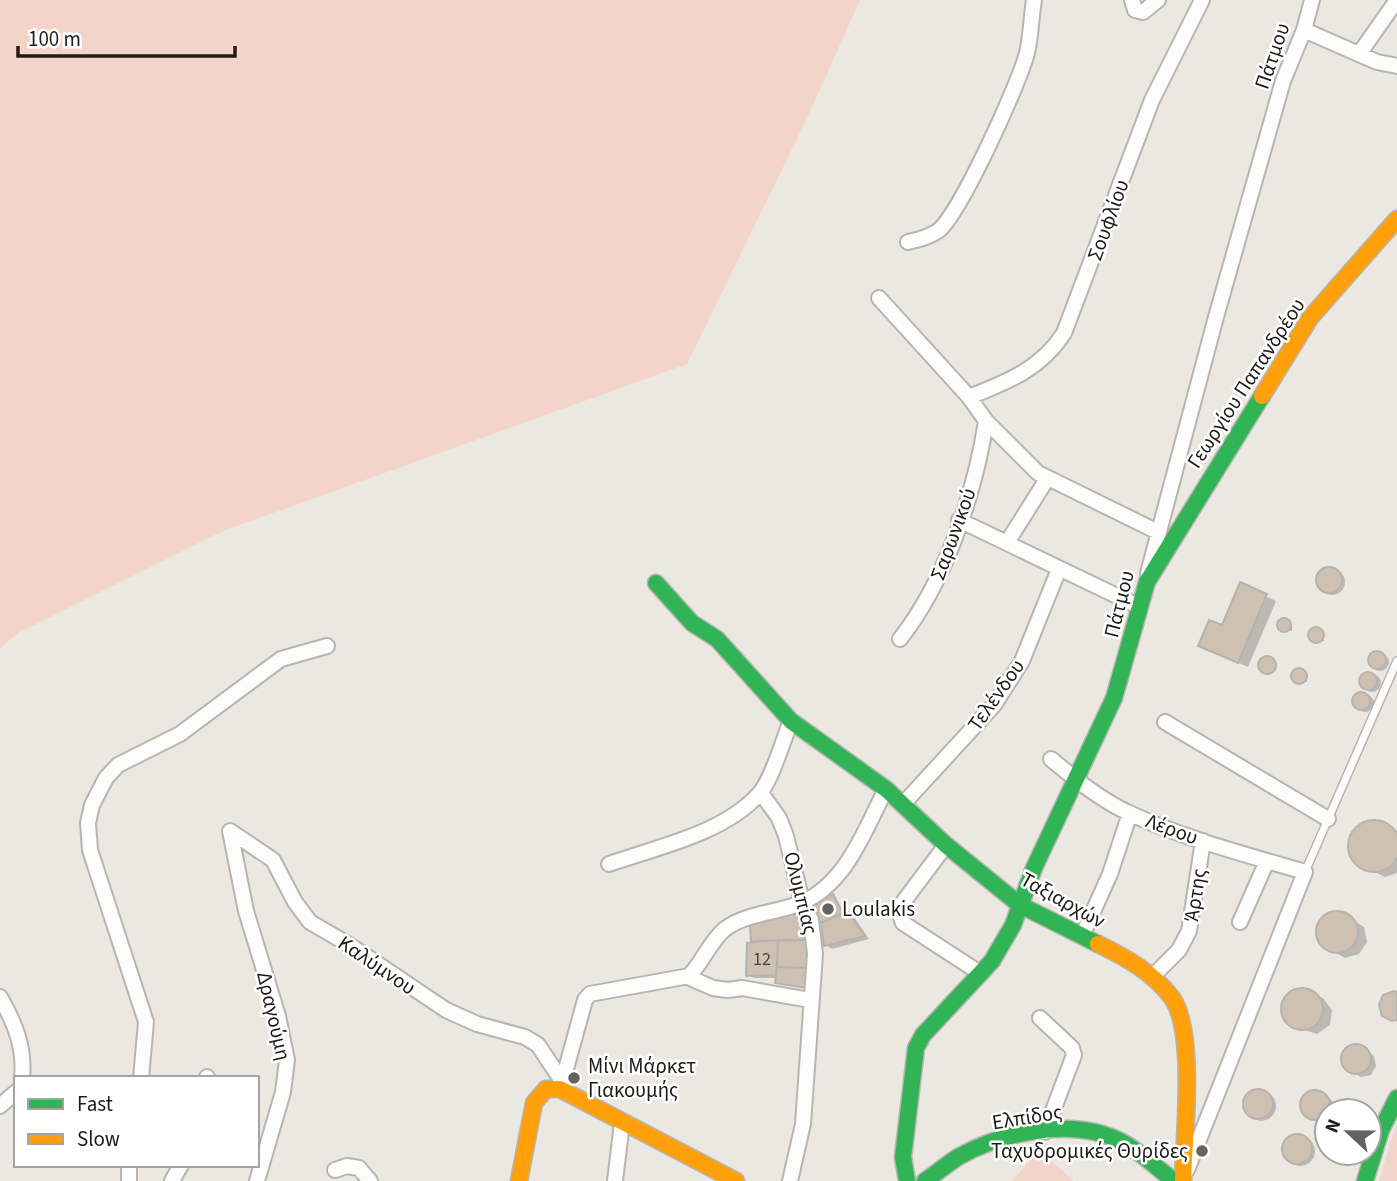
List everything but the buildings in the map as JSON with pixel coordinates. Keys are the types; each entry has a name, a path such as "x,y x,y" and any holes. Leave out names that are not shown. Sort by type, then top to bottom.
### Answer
{"street":[{"path":"908,242 921,240 938,230 959,204 1018,79 1026,56 1034,0"},
{"path":"1132,0 1135,10 1143,12 1158,0"},
{"name":"Σουφλίου","path":"969,397 1028,371 1049,354 1064,333 1152,100 1202,0"},
{"name":"Πάτμου","path":"908,1181 903,1157 916,1048 923,1035 1000,950 1034,868 1114,698 1147,582 1158,532 1180,461 1216,317 1283,81 1304,30 1312,0"},
{"path":"1359,54 1397,0"},
{"path":"1304,30 1359,54 1397,66"},
{"name":"Γεωργίου Παπανδρέου","path":"1147,582 1286,354 1342,278 1397,219"},
{"path":"879,298 969,397 986,421 1047,480 1158,532"},
{"name":"Σαρωνικού","path":"900,639 928,601 977,467 986,421"},
{"path":"1008,541 1047,480"},
{"path":"959,520 1008,541 1059,569 1140,607"},
{"name":"Τελένδου","path":"904,803 994,705 1022,661 1059,569"},
{"name":"Ταξιαρχών","path":"656,583 692,622 717,639 791,721 904,803 946,845 1020,905 1083,934 1152,977 1173,999 1182,1020 1186,1047 1182,1181"},
{"path":"141,1076 146,1022 90,850 88,823 92,805 106,778 118,765 180,734 281,659 327,646"},
{"path":"609,863 722,821 761,793 791,721"},
{"path":"1165,722 1328,819"},
{"name":"Λέρου","path":"1051,759 1077,781 1130,813 1203,841 1305,872"},
{"path":"688,977 719,934 736,922 802,902 828,885 847,865 886,789"},
{"name":"Ολυμπίας","path":"761,793 779,818 786,836 802,902 811,920 815,954 803,1124 790,1181"},
{"path":"1083,934 1110,874 1130,813"},
{"name":"Καλύμνου","path":"233,851 230,831 274,860 295,902 310,922 351,946 446,1010 477,1024 525,1037 538,1045 561,1085"},
{"name":"Άρτης","path":"1152,977 1178,950 1189,932 1203,841"},
{"path":"946,845 898,909 898,916 903,923 980,973"},
{"name":"Δραγούμη","path":"233,851 287,1060 283,1092 257,1181"},
{"path":"1240,922 1267,861"},
{"path":"1182,1181 1305,872"},
{"path":"561,1085 585,1000 590,994 688,977 713,988 742,988 810,1000"},
{"path":"0,997 15,1026 23,1054 23,1076"},
{"path":"1040,1018 1072,1048 1074,1055 1045,1132"},
{"path":"519,1181 534,1103 546,1089 561,1085 622,1123 736,1181"},
{"path":"0,1105 14,1094"},
{"path":"1365,1181 1381,1129 1397,1098"},
{"path":"615,1181 622,1123"},
{"name":"Ελπίδος","path":"925,1181 958,1157 1011,1137 1074,1130 1122,1142 1174,1181"},
{"path":"335,1170 347,1166 359,1168 370,1181"}],"lane":[{"path":"1305,872 1397,661"}],"shaded area":[{"path":"0,0 860,0 809,114 687,364 223,531 18,633 0,648"},
{"path":"1397,1124 1397,1181 1379,1181 1394,1130"},
{"path":"1039,1150 1074,1181 1012,1181"}],"traffic: fast":[{"path":"907,1181 903,1157 916,1048 923,1035 992,961 1013,925 1034,868 1114,698 1147,582 1262,396"},
{"path":"656,583 692,623 717,639 791,721 886,789 946,845 1020,905 1098,944"},
{"path":"1365,1181 1381,1130 1397,1098"},
{"path":"925,1181 978,1147 1019,1134 1062,1129 1103,1134 1122,1142 1174,1181"}],"traffic: slow":[{"path":"1262,396 1310,318 1397,219"},
{"path":"1098,944 1148,973 1172,998 1179,1014 1184,1034 1187,1086 1183,1181"},
{"path":"519,1181 534,1103 546,1089 560,1089 736,1181"}],"place":[{"name":"Loulakis","path":"828,909"},
{"name":"Μίνι Μάρκετ Γιακουμής","path":"574,1078"},
{"name":"Ταχυδρομικές Θυρίδες","path":"1202,1151"}]}
